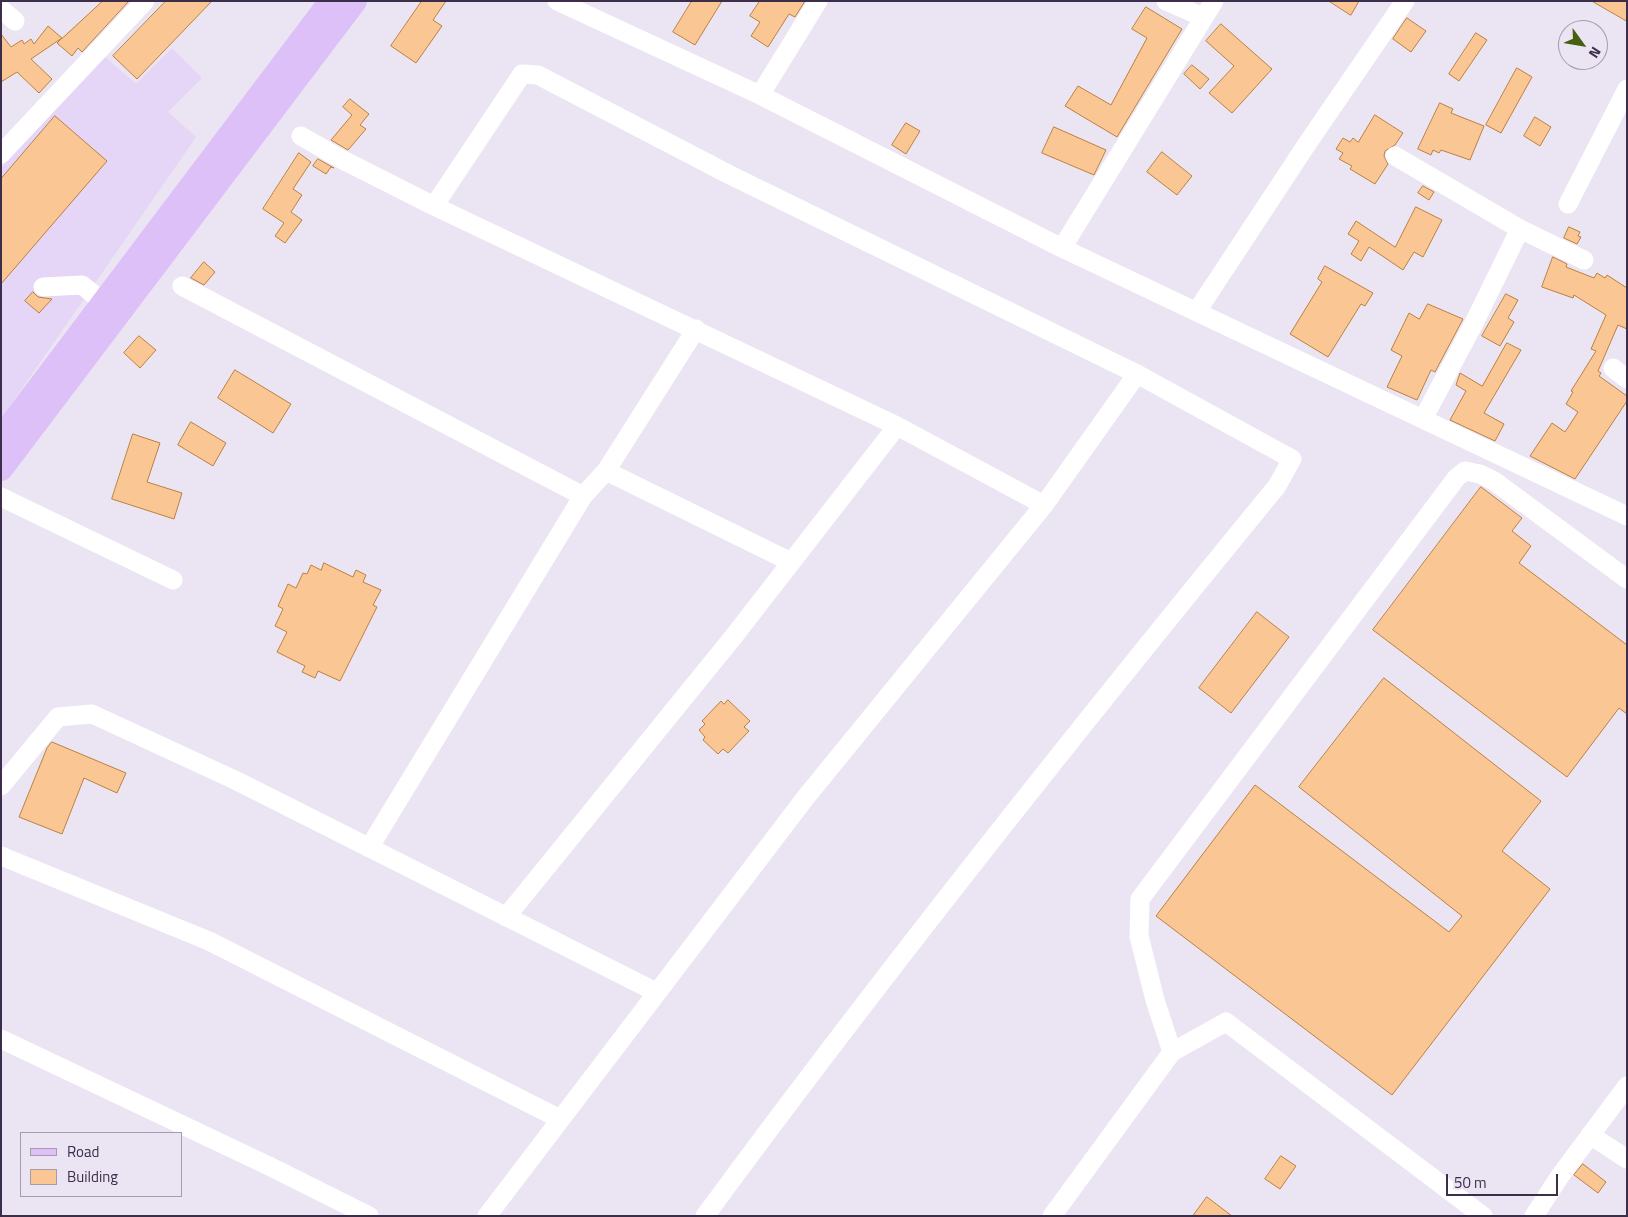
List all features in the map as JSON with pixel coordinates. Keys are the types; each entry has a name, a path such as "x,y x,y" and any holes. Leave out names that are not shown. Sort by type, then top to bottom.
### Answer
{"main road":[{"path":"1,438 331,1"},
{"path":"1,469 355,1"}],"street":[{"path":"1,154 145,1"},
{"path":"557,1 760,95 1062,248 1627,516"},
{"path":"760,95 818,1"},
{"path":"1166,1 1203,17"},
{"path":"1062,248 1214,1"},
{"path":"1198,311 1307,144 1405,1"},
{"path":"434,206 522,74 538,75 728,174 813,213 1137,374 1292,459 1277,486 1112,688 772,1124 704,1216"},
{"path":"1568,204 1627,89"},
{"path":"301,136 340,159 434,206 897,426 1044,505"},
{"path":"1395,156 1520,229 1584,260"},
{"path":"1423,419 1473,325 1520,229"},
{"path":"44,287 82,285 104,302"},
{"path":"182,286 583,496"},
{"path":"369,848 583,496 606,471 696,329"},
{"path":"487,1216 806,797 1044,505 1137,374"},
{"path":"506,917 792,562 897,426"},
{"path":"606,471 792,562"},
{"path":"1172,1052 1155,1000 1139,936 1140,900 1457,477 1465,471 1480,474 1494,481 1627,579"},
{"path":"1,497 173,580"},
{"path":"1,786 58,717 92,714 237,781 656,992"},
{"path":"1,856 209,941 560,1119"},
{"path":"1052,1216 1172,1052 1226,1022 1483,1216"},
{"path":"1,1039 369,1216"},
{"path":"1534,1216 1590,1135 1627,1086"},
{"path":"1590,1135 1627,1159"}],"shaded area":[{"path":"172,48 202,78 168,112 196,137 1,419 1,168 101,53 136,84"}],"building":[{"path":"103,1 129,1 82,52 78,48 72,56 57,43"},
{"path":"166,1 212,1 137,79 113,56"},
{"path":"422,1 446,1 433,20 442,26 416,63 391,46"},
{"path":"692,1 722,1 695,45 673,32"},
{"path":"760,1 805,1 795,17 789,14 768,47 751,36 760,22 750,16"},
{"path":"1329,1 1359,1 1351,15"},
{"path":"1592,1 1627,1 1627,21"},
{"path":"1146,7 1182,29 1117,137 1065,106 1078,86 1111,105 1147,38 1132,29"},
{"path":"1407,18 1426,31 1411,52 1393,39"},
{"path":"1221,24 1272,69 1232,113 1209,93 1234,66 1206,41"},
{"path":"48,26 62,38 31,59 52,79 39,93 17,72 1,82 1,34 11,47 22,40 24,44 31,39 34,44"},
{"path":"1476,33 1487,40 1459,81 1449,74"},
{"path":"1192,65 1209,79 1200,89 1184,74"},
{"path":"1517,68 1532,77 1501,133 1486,125"},
{"path":"350,99 369,114 360,125 366,129 348,150 331,140 352,115 343,107"},
{"path":"1440,103 1453,109 1451,113 1484,126 1470,160 1441,150 1439,153 1433,150 1431,155 1418,149"},
{"path":"1375,115 1403,133 1395,145 1385,151 1384,156 1388,164 1375,184 1350,169 1352,166 1339,159 1343,153 1336,149 1343,138 1350,142 1353,138 1358,142"},
{"path":"55,116 107,161 1,284 1,179"},
{"path":"1535,117 1551,127 1540,146 1524,136"},
{"path":"906,123 920,131 906,154 892,145"},
{"path":"1054,127 1106,150 1094,175 1042,153"},
{"path":"1162,152 1192,176 1177,195 1147,172"},
{"path":"299,153 311,162 293,189 302,195 291,212 302,220 285,243 275,236 284,223 263,209"},
{"path":"318,159 334,168 331,167 326,174 313,166"},
{"path":"1423,186 1434,192 1429,200 1418,193"},
{"path":"1416,207 1442,220 1423,257 1414,252 1403,270 1369,247 1361,261 1351,254 1359,241 1348,234 1356,221 1395,247"},
{"path":"1569,227 1580,232 1578,236 1581,237 1577,244 1564,238"},
{"path":"1553,257 1567,264 1566,267 1594,278 1597,273 1605,278 1607,275 1627,288 1627,329 1618,325 1598,371 1601,373 1599,376 1627,396 1627,401 1575,479 1530,456 1552,423 1565,432 1578,412 1566,404 1573,392 1571,391 1596,351 1591,349 1606,315 1574,295 1573,298 1542,287"},
{"path":"204,262 215,272 204,285 191,278"},
{"path":"1325,266 1373,293 1365,306 1361,304 1328,357 1290,334 1322,282 1318,279"},
{"path":"33,292 38,297 52,299 39,313 25,301"},
{"path":"1506,294 1518,300 1508,318 1514,322 1500,346 1482,336"},
{"path":"1428,304 1463,319 1435,372 1431,370 1417,400 1387,387 1402,356 1391,350 1409,313 1419,319"},
{"path":"139,336 156,350 140,368 124,353"},
{"path":"1507,343 1521,350 1484,413 1504,424 1495,441 1450,420 1466,391 1456,385 1460,373 1482,386"},
{"path":"235,370 291,404 273,433 218,398"},
{"path":"191,422 226,443 213,466 178,445"},
{"path":"133,434 160,443 147,482 182,493 174,519 112,499"},
{"path":"1481,487 1522,518 1512,531 1531,546 1519,563 1627,645 1627,714 1619,708 1567,777 1373,630"},
{"path":"324,563 353,577 356,570 366,575 363,582 381,590 373,605 377,607 340,681 318,671 315,678 302,672 305,666 277,652 287,632 275,626 283,609 278,606 288,584 296,588 303,573 307,574 311,565 321,570"},
{"path":"1257,612 1289,637 1231,713 1199,688"},
{"path":"1384,678 1541,801 1502,851 1550,889 1392,1095 1156,916 1255,785 1449,932 1462,916 1299,787"},
{"path":"728,700 750,721 744,727 749,731 728,753 723,749 718,754 703,740 705,737 699,730 705,724 702,721 721,701 724,704"},
{"path":"52,742 126,773 117,793 84,778 62,834 19,817 47,748"},
{"path":"1281,1156 1296,1166 1280,1189 1265,1179"},
{"path":"1583,1164 1606,1182 1598,1193 1574,1175"},
{"path":"1207,1197 1232,1216 1193,1216"}]}
